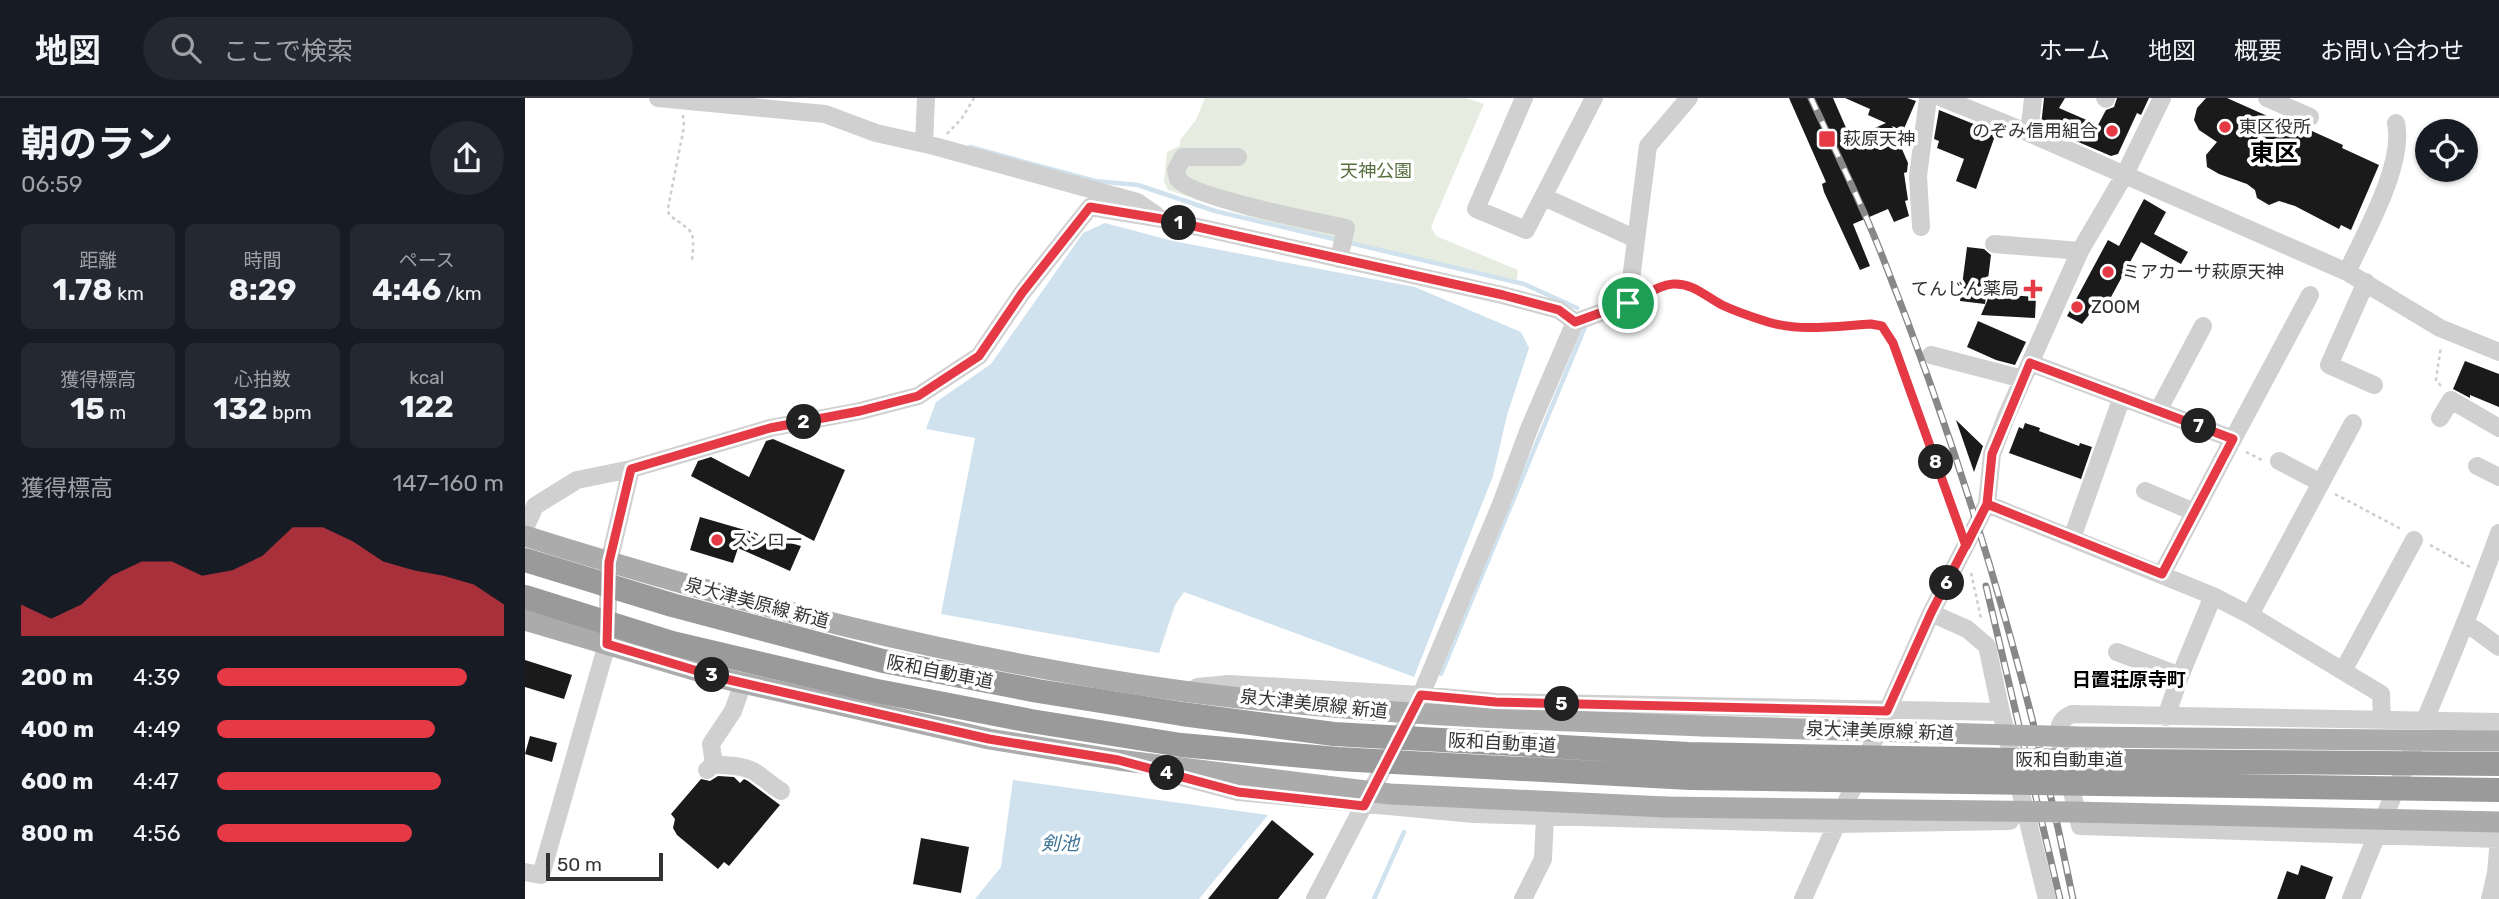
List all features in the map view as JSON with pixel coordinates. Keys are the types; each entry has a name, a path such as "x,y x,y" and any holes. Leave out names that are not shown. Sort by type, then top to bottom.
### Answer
{"highway":[{"name":"阪和自動車道","path":"525,560 672,605 883,661 1038,691 1334,734 1688,754 2499,764"},
{"name":"阪和自動車道","path":"525,597 671,643 872,690 1031,721 1181,745 1338,760 1690,778 2499,790"}],"main road":[{"name":"泉大津美原線 新道","path":"525,536 609,562 862,631 1023,664 1176,690 1416,704 1495,719 2080,737 2499,741"},
{"path":"525,620 743,683 989,739 1367,799 2499,822"}],"street":[{"path":"658,98 825,114 876,134 929,145 1137,202 1162,219"},
{"path":"926,98 929,145"},
{"path":"1524,98 1476,209 1526,230 1594,98"},
{"path":"1315,899 1416,704 1575,322 1628,303 1648,146 1689,98"},
{"path":"1921,227 1918,176 1928,98"},
{"path":"1942,98 2125,174 2347,272 2440,328 2499,352"},
{"path":"2029,133 2033,98"},
{"path":"1803,899 1931,613 1987,504 1992,454 2026,371 2080,251 2125,174 2162,98"},
{"path":"2267,98 2310,117"},
{"path":"2347,272 2394,166 2398,135 2396,123"},
{"path":"1238,157 1183,157 1176,170 1178,178 1190,188 1253,207 1346,228 1339,259"},
{"path":"1544,197 1636,239"},
{"path":"525,528 535,506 577,480 631,469 770,428 860,411 918,396 979,356 1022,293 1090,207 1162,219 1559,310 1575,322"},
{"path":"1994,244 2080,251"},
{"path":"2367,282 2329,365 2374,385"},
{"path":"2162,574 2310,295"},
{"path":"2158,411 2203,326"},
{"path":"1931,355 2026,371 2122,397 2232,441"},
{"path":"2072,538 2122,397"},
{"path":"2440,418 2451,400 2499,428"},
{"path":"2250,615 2353,424"},
{"path":"2279,461 2321,483"},
{"path":"2477,466 2499,477"},
{"path":"525,872 541,876 607,644 609,562 631,469"},
{"path":"2145,491 2195,512"},
{"path":"1987,504 2162,574 2250,615 2381,694 2382,720"},
{"path":"2351,899 2465,625 2494,566 2499,533"},
{"path":"2343,671 2414,540"},
{"path":"2166,717 2213,596"},
{"path":"1931,613 1967,629 1987,646 2047,899"},
{"path":"2465,625 2499,647"},
{"path":"2117,652 2180,676"},
{"path":"743,683 733,711 711,744 711,767 738,767 754,772 768,784 781,790"},
{"path":"1416,704 1496,702 2001,712"},
{"path":"2490,899 2499,839 2080,826 2058,733 2059,724 2064,717 2072,714 2499,722"},
{"path":"1367,799 1474,814 1835,824 2028,821"},
{"path":"1523,899 1543,859 1545,816"}],"path":[{"path":"929,145 962,118 974,98"},
{"path":"683,101 684,127 668,208 669,215 687,226 694,236 692,261"},
{"path":"1628,303 1645,297 1661,286 1674,284 1690,286 1744,314 1793,328 1871,324 1882,326 1893,343 1966,546 1987,646"},
{"path":"2440,328 2441,355 2436,380 2451,400"},
{"path":"2232,441 2271,465 2279,461"}],"green space":[{"name":"天神公園","path":"1205,98 1465,98 1484,104 1431,227 1436,236 1518,270 1517,280 1269,223 1168,190 1164,181 1167,152 1180,146 1180,140 1196,120"}],"water":[{"path":"1105,223 1173,241 1415,287 1521,332 1529,348 1507,415 1493,476 1414,677 1184,592 1175,605 1159,653 941,614 975,438 926,429 936,402 991,364 1083,233"},
{"name":"剣池","path":"1013,780 1268,815 1199,899 975,899 1001,867"}],"building":[{"path":"1789,98 1833,98 1854,146 1859,135 1886,123 1868,115 1870,109 1845,98 1907,98 1916,101 1903,131 1892,126 1908,163 1907,172 1904,173 1908,200 1905,201 1909,216 1894,222 1888,209 1853,224 1870,266 1860,270 1824,192 1822,184 1826,182"},
{"path":"2044,98 2065,98 2059,108 2098,125 2106,110 2114,107 2117,98 2149,98 2141,115 2137,113 2118,154 2111,156 2041,126"},
{"path":"2206,98 2227,98 2301,131 2303,127 2379,165 2351,230 2341,225 2339,229 2295,206 2279,201 2269,205 2257,198 2255,190 2247,184 2207,167 2206,155 2217,142 2199,130 2194,120 2197,108"},
{"path":"1939,110 1996,133 1976,189 1956,181 1964,159 1937,148 1939,141 1934,139"},
{"path":"2144,199 2166,212 2154,234 2188,252 2181,264 2141,242 2105,308 2101,306 2096,314 2092,311 2082,324 2067,316 2108,240 2119,246"},
{"path":"1967,247 1984,249 1991,255 1985,304 1960,301"},
{"path":"1990,294 2036,297 2035,318 1981,315"},
{"path":"1978,321 2026,342 2015,365 1967,347"},
{"path":"2465,361 2499,374 2499,407 2470,395 2470,398 2453,389"},
{"path":"1956,420 1983,446 1974,472"},
{"path":"2025,423 2079,446 2080,443 2092,447 2081,479 2009,453 2019,427 2023,429"},
{"path":"773,439 845,470 814,541 691,476 698,461 711,457 749,477 766,441"},
{"path":"700,517 801,546 790,571 738,548 733,563 690,550"},
{"path":"525,660 572,675 564,699 525,687"},
{"path":"530,736 557,743 552,762 525,754"},
{"path":"718,776 734,777 740,783 744,779 780,805 729,866 724,862 718,869 677,835 673,828 675,819 671,814 701,779 710,781"},
{"path":"1272,820 1314,854 1278,899 1208,899"},
{"path":"921,838 969,847 961,893 913,884"},
{"path":"2301,865 2333,877 2325,899 2277,899 2287,871 2298,875"}],"waterway":[{"path":"970,147 1095,181 1138,185 1215,211 1338,240"},
{"path":"1346,242 1524,284 1577,308"},
{"path":"1441,674 1585,327"},
{"path":"1374,899 1404,832"}],"railway":[{"path":"1811,98 1877,243 1965,485 2014,649 2073,899"},
{"path":"1986,586 2060,899"}],"place":[{"name":"東区役所","path":"2225,127"},
{"name":"のぞみ信用組合","path":"2112,131"},
{"name":"萩原天神","path":"1827,139"},
{"name":"ミアカーサ萩原天神","path":"2108,272"},
{"name":"てんじん薬局","path":"2033,289"},
{"name":"ZOOM","path":"2077,307"},
{"name":"スシロー","path":"717,540"}],"district":[{"name":"東区","path":"2274,153"},
{"name":"日置荘原寺町","path":"2129,679"}],"route":[{"path":"1628,303 1575,322 1559,310 1503,295 1162,219 1090,207 1022,293 979,356 918,396 860,411 770,428 631,469 609,562 607,644 721,678 989,739 1118,760 1238,792 1364,806 1421,695 1496,702 1887,711 1931,613 1977,526 1987,504 2162,574 2233,439 2030,363 1992,454 1987,504 1966,546 1893,343 1882,326 1871,324 1793,328 1744,314 1690,286 1674,284 1661,286 1645,297 1628,303"}]}
